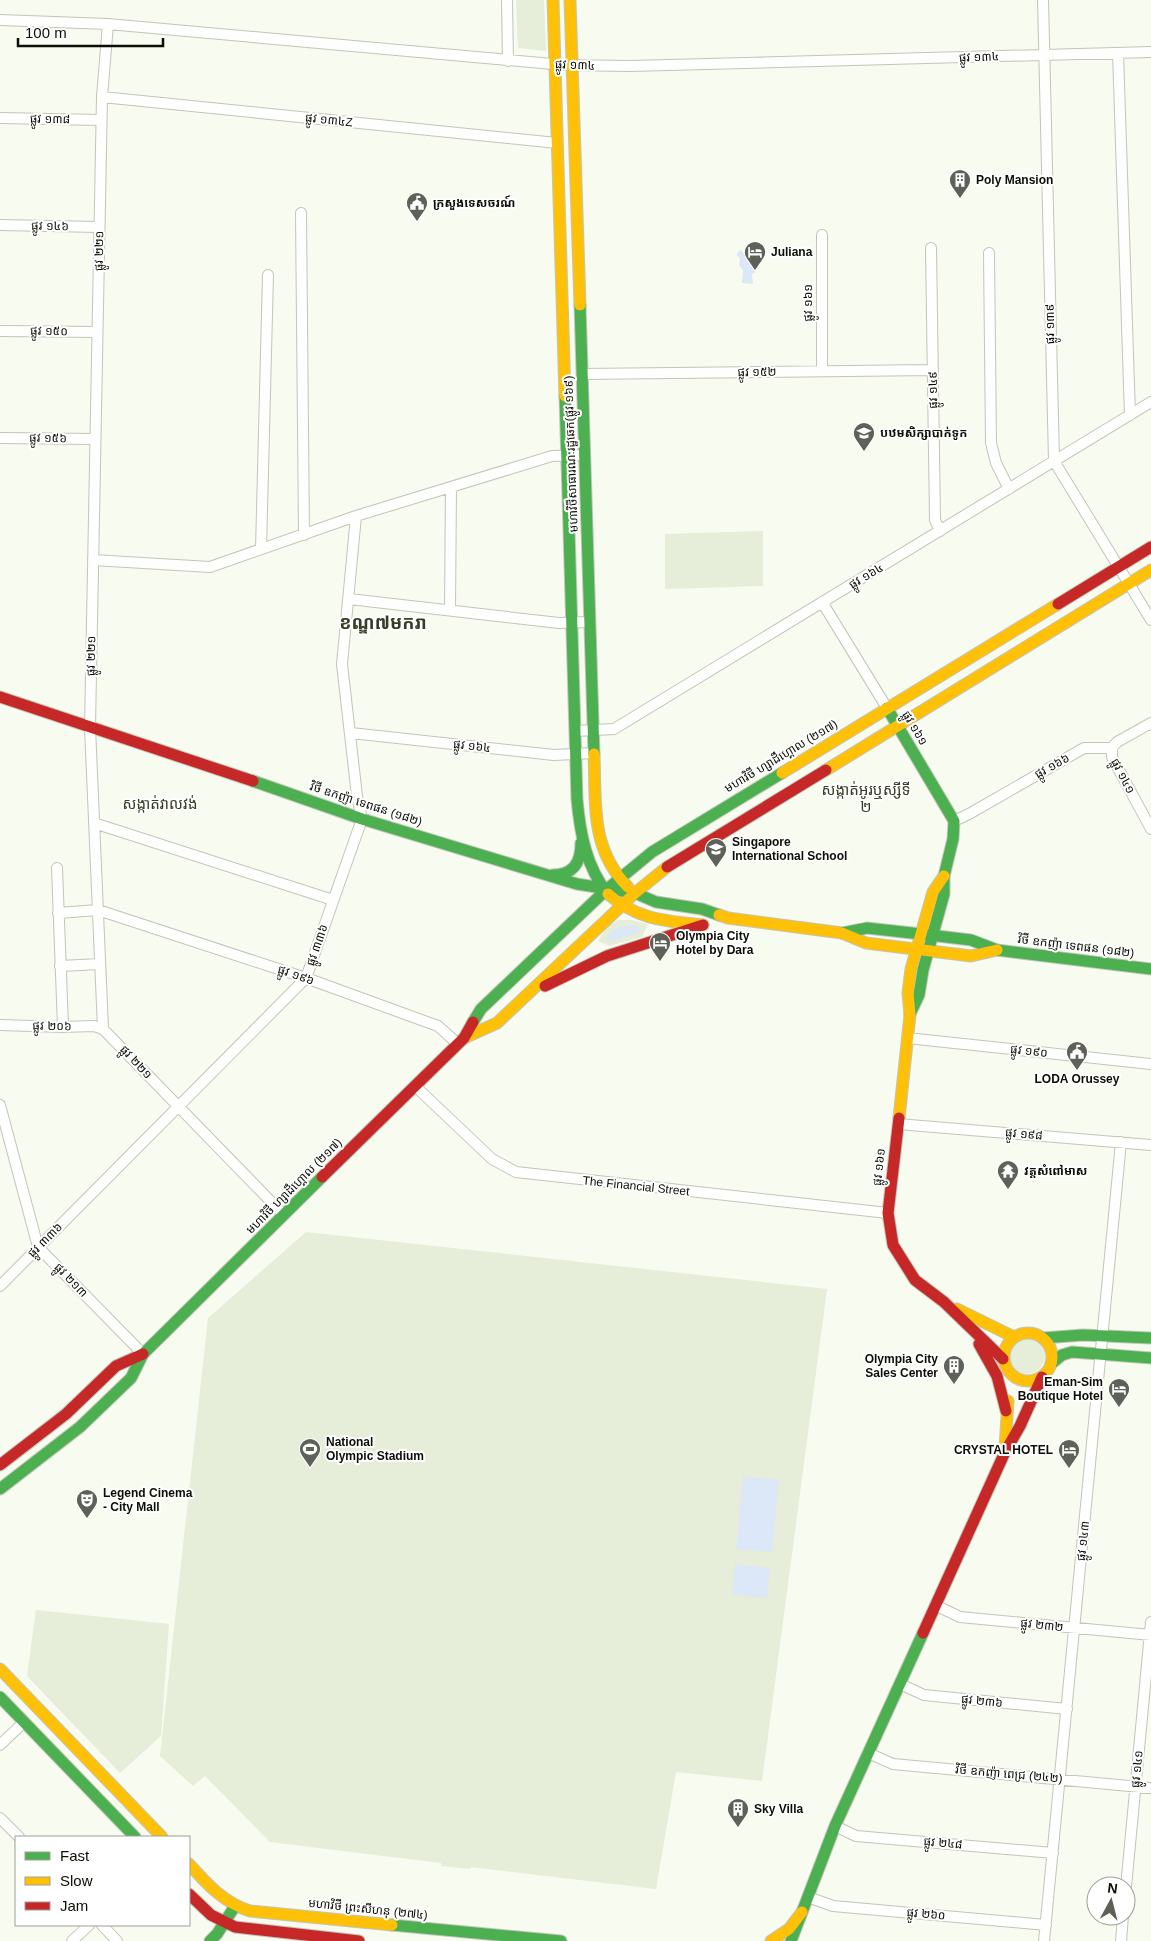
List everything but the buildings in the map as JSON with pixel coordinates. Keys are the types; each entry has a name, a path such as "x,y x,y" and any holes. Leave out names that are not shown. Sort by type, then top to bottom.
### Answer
{"main road":[{"name":"មហាវិថីសាធារណៈរដ្ឋឆេក(ផ្លូវ ១៦៩)","path":"570,1 597,830 605,857 618,878 635,893"},
{"name":"មហាវិថីសាធារណៈរដ្ឋឆេក(ផ្លូវ ១៦៩)","path":"553,2 575,731 580,834 589,863 606,890 622,906"},
{"name":"មហាវិថី ហ្សាដឹហ្គោល (២១៧)","path":"0,1489 80,1427 131,1378 143,1354 461,1041 481,1009 618,878 652,852 721,808 1151,547"},
{"name":"មហាវិថី ហ្សាដឹហ្គោល (២១៧)","path":"461,1041 497,1023 635,893 666,868 1151,570"},
{"name":"វិថី ឧកញ៉ា ទេពផន (១៨២)","path":"0,697 362,818 536,873 577,884 635,893 656,902 702,910 728,918 842,933 866,943 971,956 997,950"},
{"name":"ផ្លូវ ១៦១","path":"887,708 954,821 953,839 944,876 944,894 927,935 916,950 911,969 908,993 910,1015 888,1213 889,1228 893,1245 915,1280 944,1302 1003,1358"},
{"path":"721,808 733,826"},
{"path":"536,873 557,876 566,875 573,870 581,857 580,834"},
{"name":"វិថី ឧកញ៉ា ទេពផន (១៨២)","path":"622,906 632,912 652,918 703,925 728,918"},
{"path":"526,996 567,974 608,956 703,925"},
{"name":"វិថី ឧកញ៉ា ទេពផន (១៨២)","path":"842,933 867,928 971,940 997,950 1151,969"},
{"name":"ផ្លូវ ១៦១","path":"910,1015 919,995 929,951 927,935"},
{"name":"ផ្លូវ ១៦១","path":"944,1302 1014,1337"},
{"path":"962,1320 991,1362 1002,1387 1006,1410"},
{"path":"1042,1377 1026,1382 1012,1376 1008,1371 1003,1358 1006,1346 1014,1337 1031,1333 1043,1338 1067,1334 1103,1334 1151,1338"},
{"path":"791,1941 835,1826 1005,1452 1020,1426 1042,1377 1048,1371 1051,1364 1050,1348 1043,1338"},
{"path":"1051,1364 1062,1355 1072,1352 1151,1358"},
{"name":"មហាវិថី ហ្សាដឹហ្គោល (២១៧)","path":"0,1465 66,1414 116,1366 143,1354"},
{"path":"1005,1452 1006,1410 1012,1376"},
{"path":"0,1669 161,1836"},
{"path":"0,1697 133,1836"},
{"name":"មហាវិថី ព្រះសីហនុ (២៧៤)","path":"190,1865 221,1897 235,1906 258,1912 560,1941"},
{"path":"190,1895 211,1915 224,1923 255,1936 359,1941"},
{"path":"210,1941 235,1906"},
{"path":"255,1936 258,1912"},
{"path":"772,1941 789,1929 802,1912"}],"street":[{"path":"507,0 508,61"},
{"name":"ផ្លូវ ១៣៩","path":"1043,0 1054,462 1151,620"},
{"name":"ផ្លូវ ១៣៤","path":"0,20 108,24 572,66 1151,52"},
{"name":"ផ្លូវ ២២១","path":"108,24 101,120 90,727 103,1029 109,1033 178,1107 284,1215"},
{"path":"1118,53 1130,415"},
{"name":"ផ្លូវ ១៣៤Z","path":"102,97 557,143"},
{"name":"ផ្លូវ ១៣៨","path":"0,118 101,120"},
{"path":"301,213 304,534"},
{"name":"ផ្លូវ ១៤៦","path":"0,225 99,226"},
{"name":"ផ្លូវ ១៦១","path":"822,235 822,371"},
{"name":"ផ្លូវ ១៤៩","path":"931,248 934,520 940,531"},
{"path":"989,253 991,443 996,463 1009,489"},
{"path":"261,550 268,275"},
{"name":"ផ្លូវ ១៥០","path":"0,331 97,332"},
{"name":"ផ្លូវ ១៥២","path":"582,374 933,370"},
{"name":"ផ្លូវ ១៦៤","path":"575,731 614,729 1151,402"},
{"name":"ផ្លូវ ១៥៦","path":"0,438 95,439"},
{"path":"93,560 210,566 356,516 552,456 584,455"},
{"path":"450,610 451,487"},
{"path":"356,516 350,599 342,664 357,796 362,818"},
{"path":"350,599 559,623 590,622"},
{"name":"ផ្លូវ ១៦១","path":"822,602 887,708"},
{"path":"1112,748 1117,742 1151,723"},
{"name":"ផ្លូវ ១៦៤","path":"351,733 554,755 594,753"},
{"name":"ផ្លូវ ១៦៦","path":"954,821 1084,748 1112,748"},
{"name":"ផ្លូវ ១៤១","path":"1112,748 1112,757 1151,828"},
{"name":"ផ្លូវ ៣៣៦","path":"0,1286 306,978 362,818"},
{"path":"94,824 333,900"},
{"path":"57,868 63,1027"},
{"path":"58,913 98,910"},
{"name":"ផ្លូវ ១៩៦","path":"98,910 306,978 438,1026 461,1041"},
{"path":"60,966 100,964"},
{"name":"ផ្លូវ ២០៦","path":"0,1025 94,1026 103,1029"},
{"name":"ផ្លូវ ១៩០","path":"907,1038 1151,1064"},
{"name":"The Financial Street","path":"415,1086 492,1159 516,1172 888,1213"},
{"name":"ផ្លូវ ២១៣","path":"0,1104 38,1247 143,1354"},
{"name":"ផ្លូវ ១៩៨","path":"898,1124 1151,1145"},
{"name":"ផ្លូវ ១៤៣","path":"1044,1941 1122,1142"},
{"name":"ផ្លូវ ២៣២","path":"936,1605 960,1617 1150,1635"},
{"name":"ផ្លូវ ១៤១","path":"1127,1876 1151,1622"},
{"name":"ផ្លូវ ២៣៦","path":"900,1684 924,1695 1067,1710"},
{"path":"0,1745 24,1722"},
{"name":"វិថី ឧកញ៉ា ពេជ្រ (២៤២)","path":"868,1753 893,1764 1151,1788"},
{"path":"0,1818 17,1836"},
{"name":"ផ្លូវ ២៤៨","path":"835,1826 856,1836 1053,1853"},
{"name":"ផ្លូវ ២៦០","path":"808,1897 833,1906 1046,1925"},
{"path":"72,1941 88,1926"},
{"path":"103,1926 117,1941"},
{"path":"1121,1941 1122,1926"}],"green space":[{"path":"516,0 544,0 546,51 518,48"},
{"path":"763,531 763,586 665,589 665,534"},
{"path":"618,920 631,920 648,924 642,937 609,946 598,941 607,927"},
{"path":"306,1232 827,1289 762,1781 676,1772 656,1889 471,1867 470,1869 441,1866 441,1863 270,1842 205,1776 193,1786 160,1756 208,1318"},
{"path":"1026,1336 1040,1341 1045,1355 1040,1369 1026,1374 1012,1369 1007,1355 1012,1341"},
{"path":"36,1610 169,1624 161,1736 120,1773 27,1676"}],"water":[{"path":"741,250 748,259 756,264 756,272 752,274 753,284 742,283 743,270 739,265 740,258 737,256"},
{"path":"631,925 641,928 638,933 610,941 606,939 616,929"},
{"path":"743,1476 779,1480 772,1552 736,1549"},
{"path":"735,1564 770,1568 767,1598 732,1594"}],"traffic: fast":[{"path":"580,305 594,754"},
{"path":"565,396 577,799 585,849 594,873 608,894"},
{"path":"887,708 954,821 953,839 944,876 944,894 923,970 919,995 910,1014"},
{"path":"473,1022 481,1009 606,890 652,852 782,773"},
{"path":"253,781 362,819 577,884 635,893 656,902 702,909 719,915"},
{"path":"552,875 565,873 574,866 581,850 581,843"},
{"path":"842,933 867,928 921,934 971,940 997,950 1151,969"},
{"path":"0,1489 80,1427 131,1378 143,1354 322,1177"},
{"path":"1043,1338 1083,1335 1151,1338"},
{"path":"1051,1364 1062,1355 1072,1352 1151,1358"},
{"path":"791,1941 835,1826 923,1633"},
{"path":"0,1697 134,1836"},
{"path":"210,1941 217,1934 235,1906"},
{"path":"392,1925 561,1941"}],"traffic: slow":[{"path":"553,0 565,396"},
{"path":"570,0 580,305"},
{"path":"826,770 1151,570"},
{"path":"782,773 1058,604"},
{"path":"594,754 596,808 601,841 607,857 628,887"},
{"path":"464,1038 497,1023 635,893 667,867"},
{"path":"899,1118 910,1015 908,993 911,969 933,892 944,876"},
{"path":"608,894 630,909 653,918 703,925"},
{"path":"719,915 728,918 842,933 866,943 971,956 997,950"},
{"path":"957,1309 1014,1337"},
{"path":"1023,1333 1033,1333 1045,1340 1052,1352 1052,1357 1052,1362 1045,1374 1033,1381 1023,1381 1015,1377 1008,1370 1004,1362 1004,1352 1008,1344 1015,1337 1023,1333"},
{"path":"1005,1448 1008,1401"},
{"path":"0,1669 161,1836"},
{"path":"190,1865 209,1886 224,1898 250,1911 392,1925"},
{"path":"771,1941 789,1929 802,1912"}],"traffic: jam":[{"path":"1058,604 1151,547"},
{"path":"0,697 253,781"},
{"path":"667,867 826,770"},
{"path":"545,986 607,956 703,925"},
{"path":"322,1177 464,1038 473,1022"},
{"path":"899,1118 888,1213 893,1245 915,1280 944,1302 1003,1359"},
{"path":"979,1344 997,1376 1006,1411"},
{"path":"0,1465 66,1414 116,1366 143,1354"},
{"path":"923,1633 1005,1452 1020,1426 1042,1377"},
{"path":"190,1895 211,1915 235,1927 359,1941"}],"place":[{"name":"Poly Mansion","path":"960,199"},
{"name":"ក្រសួងទេសចរណ៍","path":"417,222"},
{"name":"Juliana","path":"755,271"},
{"name":"បឋមសិក្សាបាក់ទូក","path":"864,452"},
{"name":"Singapore International School","path":"716,868"},
{"name":"Olympia City Hotel by Dara","path":"660,962"},
{"name":"LODA Orussey","path":"1077,1071"},
{"name":"វត្តសំពៅមាស","path":"1008,1190"},
{"name":"Olympia City Sales Center","path":"954,1385"},
{"name":"Eman-Sim Boutique Hotel","path":"1119,1408"},
{"name":"National Olympic Stadium","path":"310,1468"},
{"name":"CRYSTAL HOTEL","path":"1069,1469"},
{"name":"Legend Cinema - City Mall","path":"87,1519"},
{"name":"Sky Villa","path":"738,1828"}],"district":[{"name":"ខណ្ឌ៧មករា","path":"383,623"},
{"name":"សង្កាត់អូរឬស្សីទី ២","path":"866,798"},
{"name":"សង្កាត់វាលវង់","path":"160,804"}]}
